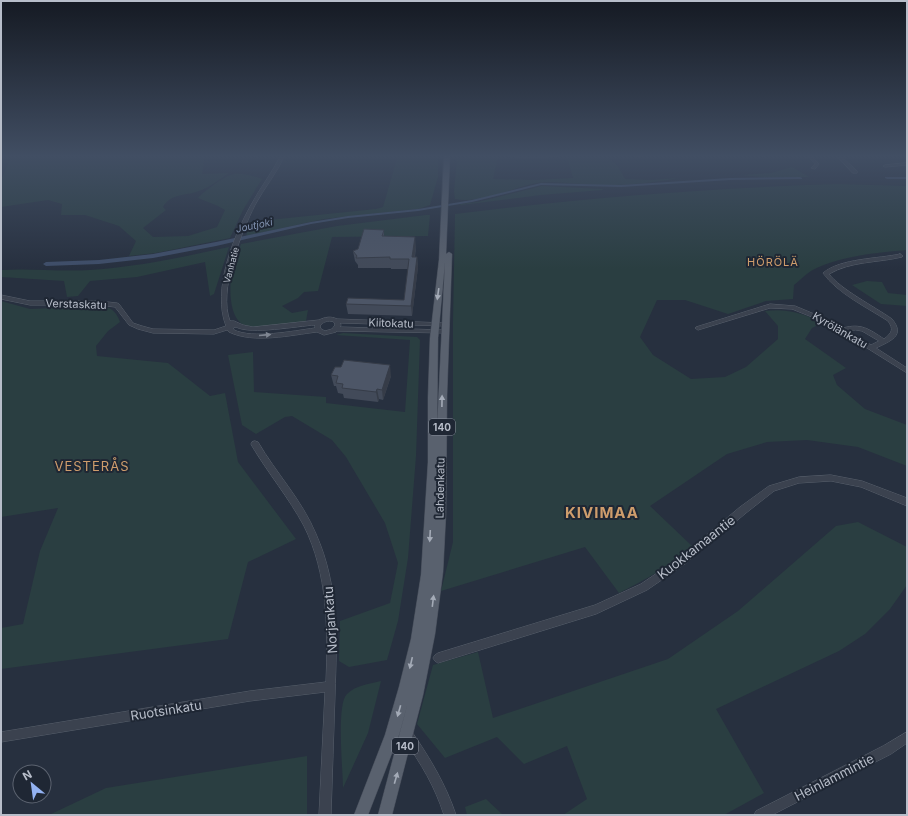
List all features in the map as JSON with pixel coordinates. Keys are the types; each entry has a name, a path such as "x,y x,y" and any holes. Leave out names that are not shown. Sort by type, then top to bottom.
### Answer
{"main road":[{"path":"447,193 447,213"},
{"path":"447,200 448,193"},
{"name":"Lahdenkatu","path":"385,815 408,736 422,677 433,462 432,397 434,328 447,213"},
{"name":"Lahdenkatu","path":"361,815 392,735 406,687 423,639 437,572 444,329 449,256 447,213"}],"street":[{"name":"Vanhatie","path":"232,326 226,314 225,281 230,262 240,236 254,204 261,193"},
{"path":"872,348 894,335 896,330 895,325 890,320 836,284 827,276 826,273 843,266 900,256"},
{"name":"Verstaskatu","path":"1,297 30,303 98,303 117,305 131,324 153,331 206,332 232,326"},
{"name":"Kyrölänkatu","path":"698,328 762,308 778,306 793,307 812,313 844,330 907,371"},
{"path":"329,319 336,321 338,325 336,329 328,333 322,333 318,330 247,336 233,333 232,326 252,329 320,322 329,319"},
{"name":"Kiitokatu","path":"336,321 444,329"},
{"path":"318,330 317,326 320,322"},
{"path":"844,330 854,327 863,328 883,341"},
{"name":"Kiitokatu","path":"336,329 434,328"},
{"name":"Norjankatu","path":"255,444 302,514 312,534 320,556 330,598 333,626 324,815"},
{"name":"Kuokkamaantie","path":"438,658 596,609 644,587 682,561 772,488 799,480 831,478 862,484 907,502"},
{"name":"Ruotsinkatu","path":"1,737 250,696 331,686"},
{"path":"408,736 423,756 447,805 450,815"},
{"name":"Heinlammintie","path":"760,815 887,750 907,737"}],"green space":[{"path":"1,193 194,193 170,199 163,207 166,210 143,228 153,237 188,236 217,227 225,210 198,198 204,193 253,193 243,210 230,238 156,253 129,256 136,241 119,226 85,215 61,215 62,204 48,200 1,207"},
{"path":"387,193 433,193 430,205 418,209 324,219 246,236 250,222 376,209 383,207"},
{"path":"454,193 502,193 474,199 455,199"},
{"path":"514,193 565,193 460,204 478,202"},
{"path":"907,193 907,250 871,254 832,262 811,271 794,285 793,299 766,301 728,314 685,300 657,300 640,337 653,355 691,379 725,377 746,367 778,339 778,326 765,311 780,310 795,312 815,319 822,323 812,328 805,339 846,368 833,375 837,385 865,409 907,425 907,466 858,447 807,440 767,442 727,454 650,506 692,546 657,572 619,593 585,547 441,591 453,542 453,321 455,214 646,194"},
{"path":"430,215 428,236 332,237 318,291 304,292 298,298 282,306 292,313 308,310 306,321 253,327 247,326 240,322 235,316 232,308 230,288 232,269 241,244 337,226"},
{"path":"229,247 214,294 210,296 205,262 137,277 90,281 78,296 67,297 64,281 1,277 1,270 108,269 160,261"},
{"path":"867,281 882,282 888,293 907,295 907,306 881,304 852,285"},
{"path":"1,301 30,309 101,306 108,308 117,315 120,322 108,331 96,346 97,356 168,363 210,396 225,393 238,462 296,539 248,562 228,639 1,669 1,628 23,624 40,551 58,508 1,517"},
{"path":"343,333 417,337 420,340 416,456 408,558 398,621 387,660 349,667 339,661 340,621 390,603 398,563 385,523 346,457 332,440 292,416 285,417 256,434 242,425 228,355 253,352 254,392 326,397 326,403 405,412 410,340 336,335"},
{"path":"858,522 907,547 907,585 890,609 865,634 839,651 716,709 764,793 724,815 563,815 587,799 567,746 524,764 497,737 445,758 417,724 433,665 478,652 493,718 668,659 738,611 836,526"},
{"path":"381,681 368,733 343,788 341,724 344,700 347,694 351,691 363,685"},
{"path":"307,756 307,815 49,815 106,788"},
{"path":"486,799 503,815 467,815 465,807"}],"building":[{"path":"364,229 384,230 382,236 415,237 412,257 417,257 411,306 346,304 348,298 404,300 409,259 390,259 390,257 356,258 357,256 353,251 358,249"},
{"path":"344,360 390,365 382,390 377,389 376,392 342,388 343,384 336,383 338,376 331,375 335,367 341,367"}],"waterway":[{"name":"Joutjoki","path":"46,264 99,262 153,256 311,223 348,217 418,210 472,201 504,193"}],"district":[{"name":"HÖRÖLÄ","path":"773,262"},
{"name":"VESTERÅS","path":"92,466"},
{"name":"KIVIMAA","path":"602,512"}]}
